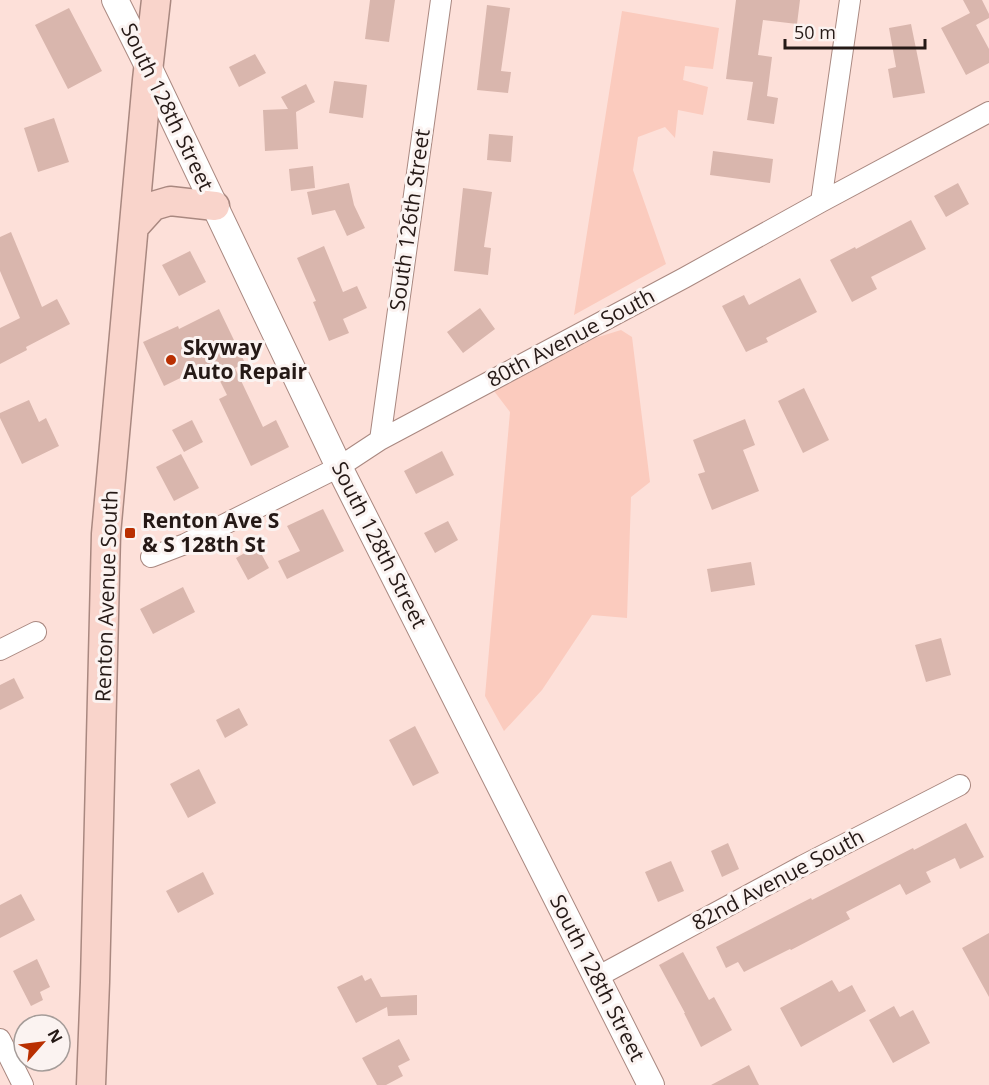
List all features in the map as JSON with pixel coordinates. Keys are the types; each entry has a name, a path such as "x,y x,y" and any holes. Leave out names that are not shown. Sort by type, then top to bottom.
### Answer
{"main road":[{"name":"Renton Avenue South","path":"91,1085 106,534 148,66 156,0"},
{"path":"134,226 153,206 170,201 215,206"}],"street":[{"name":"South 128th Street","path":"115,0 339,467 651,1085"},
{"name":"South 126th Street","path":"380,440 441,0"},
{"path":"821,202 850,0"},
{"name":"80th Avenue South","path":"151,556 185,544 339,467 380,440 989,112"},
{"path":"0,650 36,632"},
{"name":"82nd Avenue South","path":"597,977 802,866 960,785"},
{"path":"0,1039 23,1085"}],"shaded area":[{"path":"622,11 719,28 713,69 685,66 683,80 708,87 703,115 678,110 675,138 665,127 638,137 633,170 666,264 574,315"},
{"path":"621,330 632,337 650,482 631,497 627,618 592,615 542,690 504,731 485,696 510,412 494,391 595,338"}],"building":[{"path":"370,0 395,0 389,42 365,39"},
{"path":"736,0 800,0 797,24 763,20 758,55 772,57 767,96 778,98 774,124 747,120 753,82 726,79"},
{"path":"963,0 982,0 989,14 989,18 976,25 989,49 989,63 966,75 941,28 970,13"},
{"path":"487,5 510,8 501,71 511,72 508,93 477,90"},
{"path":"69,8 102,71 68,89 35,25"},
{"path":"911,24 925,93 893,98 888,69 896,67 889,28"},
{"path":"255,54 266,73 239,87 229,67"},
{"path":"334,81 367,85 363,118 329,113"},
{"path":"306,84 315,102 296,112 298,149 265,151 263,110 288,109 281,97"},
{"path":"54,118 69,162 38,172 24,128"},
{"path":"489,134 513,136 511,162 487,160"},
{"path":"713,151 773,159 770,183 710,175"},
{"path":"313,166 315,188 291,191 289,169"},
{"path":"349,183 354,205 365,228 347,236 335,210 312,215 307,192"},
{"path":"958,183 969,204 946,217 934,196"},
{"path":"463,188 492,192 484,247 491,248 488,275 454,271"},
{"path":"911,220 926,249 871,277 877,289 852,302 830,260"},
{"path":"11,232 42,307 57,299 70,324 26,347 27,350 0,364 0,328 20,318 0,271 0,237"},
{"path":"324,246 343,292 357,286 367,308 343,319 349,333 329,341 313,302 316,301 297,258"},
{"path":"190,251 206,282 179,296 162,265"},
{"path":"800,278 817,312 766,338 768,342 746,352 722,306 744,295 749,305"},
{"path":"480,308 495,329 463,353 447,332"},
{"path":"219,309 245,363 235,368 263,427 276,420 289,447 251,466 219,399 227,395 211,363 164,386 143,342 178,326 179,329"},
{"path":"804,388 829,440 803,453 778,401"},
{"path":"29,400 39,422 46,418 59,446 22,464 0,418 0,413"},
{"path":"745,419 755,445 743,450 759,491 712,510 698,474 705,472 693,440"},
{"path":"192,420 203,442 184,452 172,430"},
{"path":"442,451 454,475 416,494 404,471"},
{"path":"181,454 199,488 174,501 156,467"},
{"path":"323,509 344,551 287,579 278,561 300,551 287,526"},
{"path":"448,521 458,540 435,553 424,533"},
{"path":"257,546 269,568 248,580 236,558"},
{"path":"751,562 755,585 711,592 707,569"},
{"path":"183,587 195,612 153,634 140,609"},
{"path":"941,638 951,675 926,682 915,645"},
{"path":"14,678 24,698 0,710 0,685"},
{"path":"239,708 248,725 225,738 216,720"},
{"path":"415,726 439,773 413,786 389,740"},
{"path":"199,769 216,803 188,818 170,784"},
{"path":"966,823 984,857 960,869 955,858 926,872 931,882 906,895 900,884 846,912 850,919 744,972 738,962 726,968 716,947"},
{"path":"728,843 739,869 722,877 711,851"},
{"path":"671,861 684,891 658,902 645,872"},
{"path":"203,872 214,894 178,913 166,891"},
{"path":"21,894 35,920 0,938 0,905"},
{"path":"989,933 989,997 962,948"},
{"path":"683,952 709,1000 714,997 732,1030 701,1047 659,965"},
{"path":"37,959 50,987 40,992 43,1000 31,1006 13,971"},
{"path":"362,975 365,981 371,978 381,997 417,995 417,1015 388,1016 387,1007 356,1023 337,987"},
{"path":"832,980 839,992 852,985 866,1011 801,1047 780,1008"},
{"path":"894,1006 900,1017 913,1010 930,1043 893,1063 869,1020"},
{"path":"399,1039 410,1060 398,1066 403,1076 386,1085 377,1085 362,1058"},
{"path":"749,1065 759,1085 711,1085"}],"place":[{"name":"Skyway Auto Repair","path":"171,360"},
{"name":"Renton Ave S & S 128th St","path":"130,533"}]}
